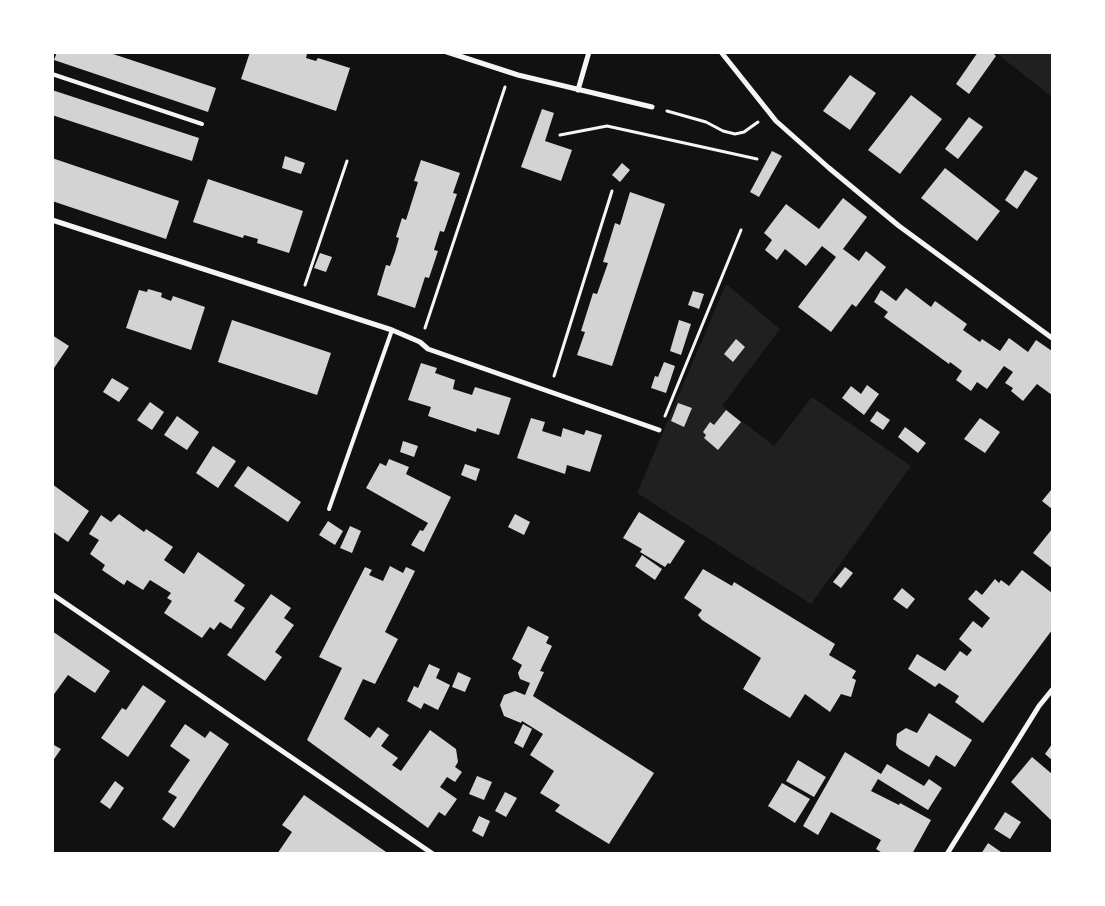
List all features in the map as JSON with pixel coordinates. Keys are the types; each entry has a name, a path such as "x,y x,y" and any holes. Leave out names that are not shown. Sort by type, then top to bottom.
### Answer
{"street":[{"path":"447,52 510,72 652,107"},
{"path":"578,90 589,52"},
{"path":"721,52 769,112 829,168 900,226 1052,338"},
{"path":"52,220 392,330 420,342 428,349 659,430"},
{"path":"52,594 433,854"},
{"path":"947,854 1039,706 1052,690"}],"lane":[{"path":"52,74 202,124"},
{"path":"329,509 392,330"}],"path":[{"path":"420,342 510,72"},
{"path":"652,107 706,122 723,131 735,134 744,132 769,112"},
{"path":"560,135 607,126 757,159"},
{"path":"300,299 347,160"},
{"path":"549,391 612,191"},
{"path":"659,430 741,230"}],"shaded area":[{"path":"996,53 1052,53 1052,97"},
{"path":"726,284 780,329 722,406 774,446 812,397 911,466 811,604 637,493"}],"building":[{"path":"57,52 107,52 216,88 208,112 54,60"},
{"path":"250,52 302,52 307,54 306,58 316,61 318,58 350,68 336,111 241,79"},
{"path":"978,52 992,52 996,56 969,94 956,84"},
{"path":"850,75 876,93 850,130 823,111"},
{"path":"52,90 199,138 192,161 52,115"},
{"path":"911,95 942,119 900,174 868,150"},
{"path":"542,109 554,113 545,141 572,150 561,181 521,167"},
{"path":"969,117 983,127 958,159 945,149"},
{"path":"772,151 782,156 759,197 750,192"},
{"path":"285,156 305,163 301,174 282,168"},
{"path":"52,158 179,201 166,239 52,201"},
{"path":"421,160 460,173 453,193 457,194 444,232 440,231 434,250 438,251 429,278 425,277 415,308 377,295 386,265 390,266 395,252 399,238 396,237 402,218 406,220 418,182 414,181"},
{"path":"622,163 630,170 620,182 612,175"},
{"path":"945,168 1000,211 977,241 921,198"},
{"path":"1025,170 1038,178 1017,209 1005,200"},
{"path":"208,179 303,211 289,253 257,243 258,239 244,235 243,238 193,222"},
{"path":"630,192 665,204 612,366 577,355 585,332 581,331 593,293 597,294 608,263 603,262 615,223 620,225"},
{"path":"843,198 867,217 843,249 859,261 866,251 886,267 856,307 852,304 831,332 798,307 836,257 822,246 806,266 785,249 777,260 765,250 772,240 764,233 786,204 819,229"},
{"path":"320,253 332,257 326,272 314,268"},
{"path":"906,288 931,307 935,301 967,324 963,330 980,342 982,339 1000,351 1009,338 1028,352 1036,340 1052,351 1052,395 1037,384 1023,401 1011,391 1013,388 1005,383 1013,372 1004,366 987,389 977,382 971,391 956,380 962,371 950,362 949,364 884,317 888,312 874,302 881,290 896,301"},
{"path":"148,289 162,293 161,297 171,301 173,296 205,307 191,350 126,328 139,290 147,292"},
{"path":"693,291 704,294 699,309 688,305"},
{"path":"232,320 331,353 317,395 218,362"},
{"path":"679,320 691,324 681,355 670,351"},
{"path":"52,335 69,346 52,371"},
{"path":"736,339 745,347 733,362 724,354"},
{"path":"664,362 675,366 666,393 651,388 655,376 658,377"},
{"path":"421,363 437,368 435,373 455,380 453,389 472,395 475,387 511,398 499,435 477,428 476,432 428,416 431,407 408,400"},
{"path":"112,378 129,388 119,402 103,392"},
{"path":"867,385 879,394 864,415 842,398 851,386 861,394"},
{"path":"150,402 164,412 152,430 137,420"},
{"path":"678,403 692,408 684,427 671,421"},
{"path":"726,410 741,422 718,450 704,438 706,435 703,432 710,422 714,425"},
{"path":"877,411 890,420 883,430 870,421"},
{"path":"177,416 199,432 187,450 164,435"},
{"path":"531,418 545,422 542,431 561,437 563,428 584,435 586,430 602,435 590,472 567,465 565,474 517,458"},
{"path":"980,418 1000,432 985,453 964,439"},
{"path":"905,427 926,443 918,453 898,437"},
{"path":"403,441 418,446 414,457 400,452"},
{"path":"213,446 236,461 218,488 196,473"},
{"path":"389,459 409,467 406,474 451,497 424,552 411,545 420,530 423,531 428,523 366,488 380,463 386,466"},
{"path":"465,464 480,469 476,481 461,475"},
{"path":"248,466 301,502 288,522 234,486"},
{"path":"52,484 89,511 68,542 52,531"},
{"path":"1052,491 1052,509 1042,501"},
{"path":"639,512 685,541 670,564 668,563 665,567 640,552 642,549 623,538"},
{"path":"119,514 144,532 146,529 173,547 164,560 184,574 198,552 245,585 234,601 245,608 231,629 220,622 214,630 210,627 202,638 164,613 172,601 167,598 171,593 150,580 143,590 127,580 124,585 102,570 105,565 90,554 99,540 89,534 101,515 111,522"},
{"path":"515,514 530,522 524,535 508,527"},
{"path":"328,521 343,531 335,545 319,535"},
{"path":"350,526 361,531 352,553 340,548"},
{"path":"1052,529 1052,568 1033,553"},
{"path":"642,555 662,569 655,580 635,566"},
{"path":"390,566 403,573 406,567 415,571 385,632 398,639 375,684 363,679 344,719 370,738 378,727 389,735 381,746 398,758 392,765 401,771 430,730 456,749 458,762 455,767 462,772 455,782 447,777 440,787 457,799 445,816 439,812 428,828 307,740 342,668 319,657 365,567 372,570 369,575 383,581"},
{"path":"845,567 853,573 841,588 833,582"},
{"path":"703,569 732,586 734,582 835,644 829,655 856,671 852,678 856,680 851,697 841,694 830,712 805,694 790,718 743,689 761,658 702,620 698,615 702,610 684,598"},
{"path":"1022,570 1052,593 1052,630 983,723 955,702 959,696 939,683 935,687 908,669 917,654 945,671 960,651 967,656 972,650 959,639 973,621 982,628 990,618 968,599 976,590 982,595 995,579 999,583 1001,580 1009,586"},
{"path":"902,588 915,599 907,609 893,599"},
{"path":"271,594 291,608 284,618 294,625 275,652 282,657 265,681 227,655"},
{"path":"528,626 549,637 546,643 552,646 540,671 544,672 533,696 654,773 609,844 555,811 560,805 540,793 554,771 530,755 543,734 522,721 521,723 504,716 500,705 504,695 515,691 525,695 530,683 520,679 518,673 522,665 512,659"},
{"path":"52,631 110,671 95,693 68,675 52,697"},
{"path":"429,664 440,669 436,678 450,685 438,710 424,703 421,709 407,701 414,686 418,688"},
{"path":"458,672 471,678 465,692 452,687"},
{"path":"143,685 166,701 128,757 101,738 122,708 126,710"},
{"path":"929,713 972,740 955,767 936,755 929,767 899,749 896,745 897,734 906,728 917,733"},
{"path":"185,724 205,738 210,731 229,744 174,828 162,819 177,797 168,792 190,760 170,746"},
{"path":"523,724 532,729 523,748 514,743"},
{"path":"52,744 61,749 52,762"},
{"path":"1052,744 1052,760 1045,754"},
{"path":"845,752 881,774 887,764 924,786 929,779 942,788 928,810 878,779 871,791 899,805 900,803 931,820 912,854 884,854 876,849 881,840 831,812 818,835 803,826"},
{"path":"1032,757 1052,774 1052,821 1011,782"},
{"path":"798,760 826,777 814,797 786,781"},
{"path":"477,776 492,782 484,800 469,794"},
{"path":"115,781 124,788 110,809 100,802"},
{"path":"782,783 810,799 795,823 768,806"},
{"path":"505,792 517,798 506,817 495,811"},
{"path":"304,795 389,854 277,854 292,832 282,825"},
{"path":"1005,812 1021,822 1010,839 994,829"},
{"path":"479,816 490,821 483,837 472,831"},
{"path":"988,843 1004,854 981,854"}]}
